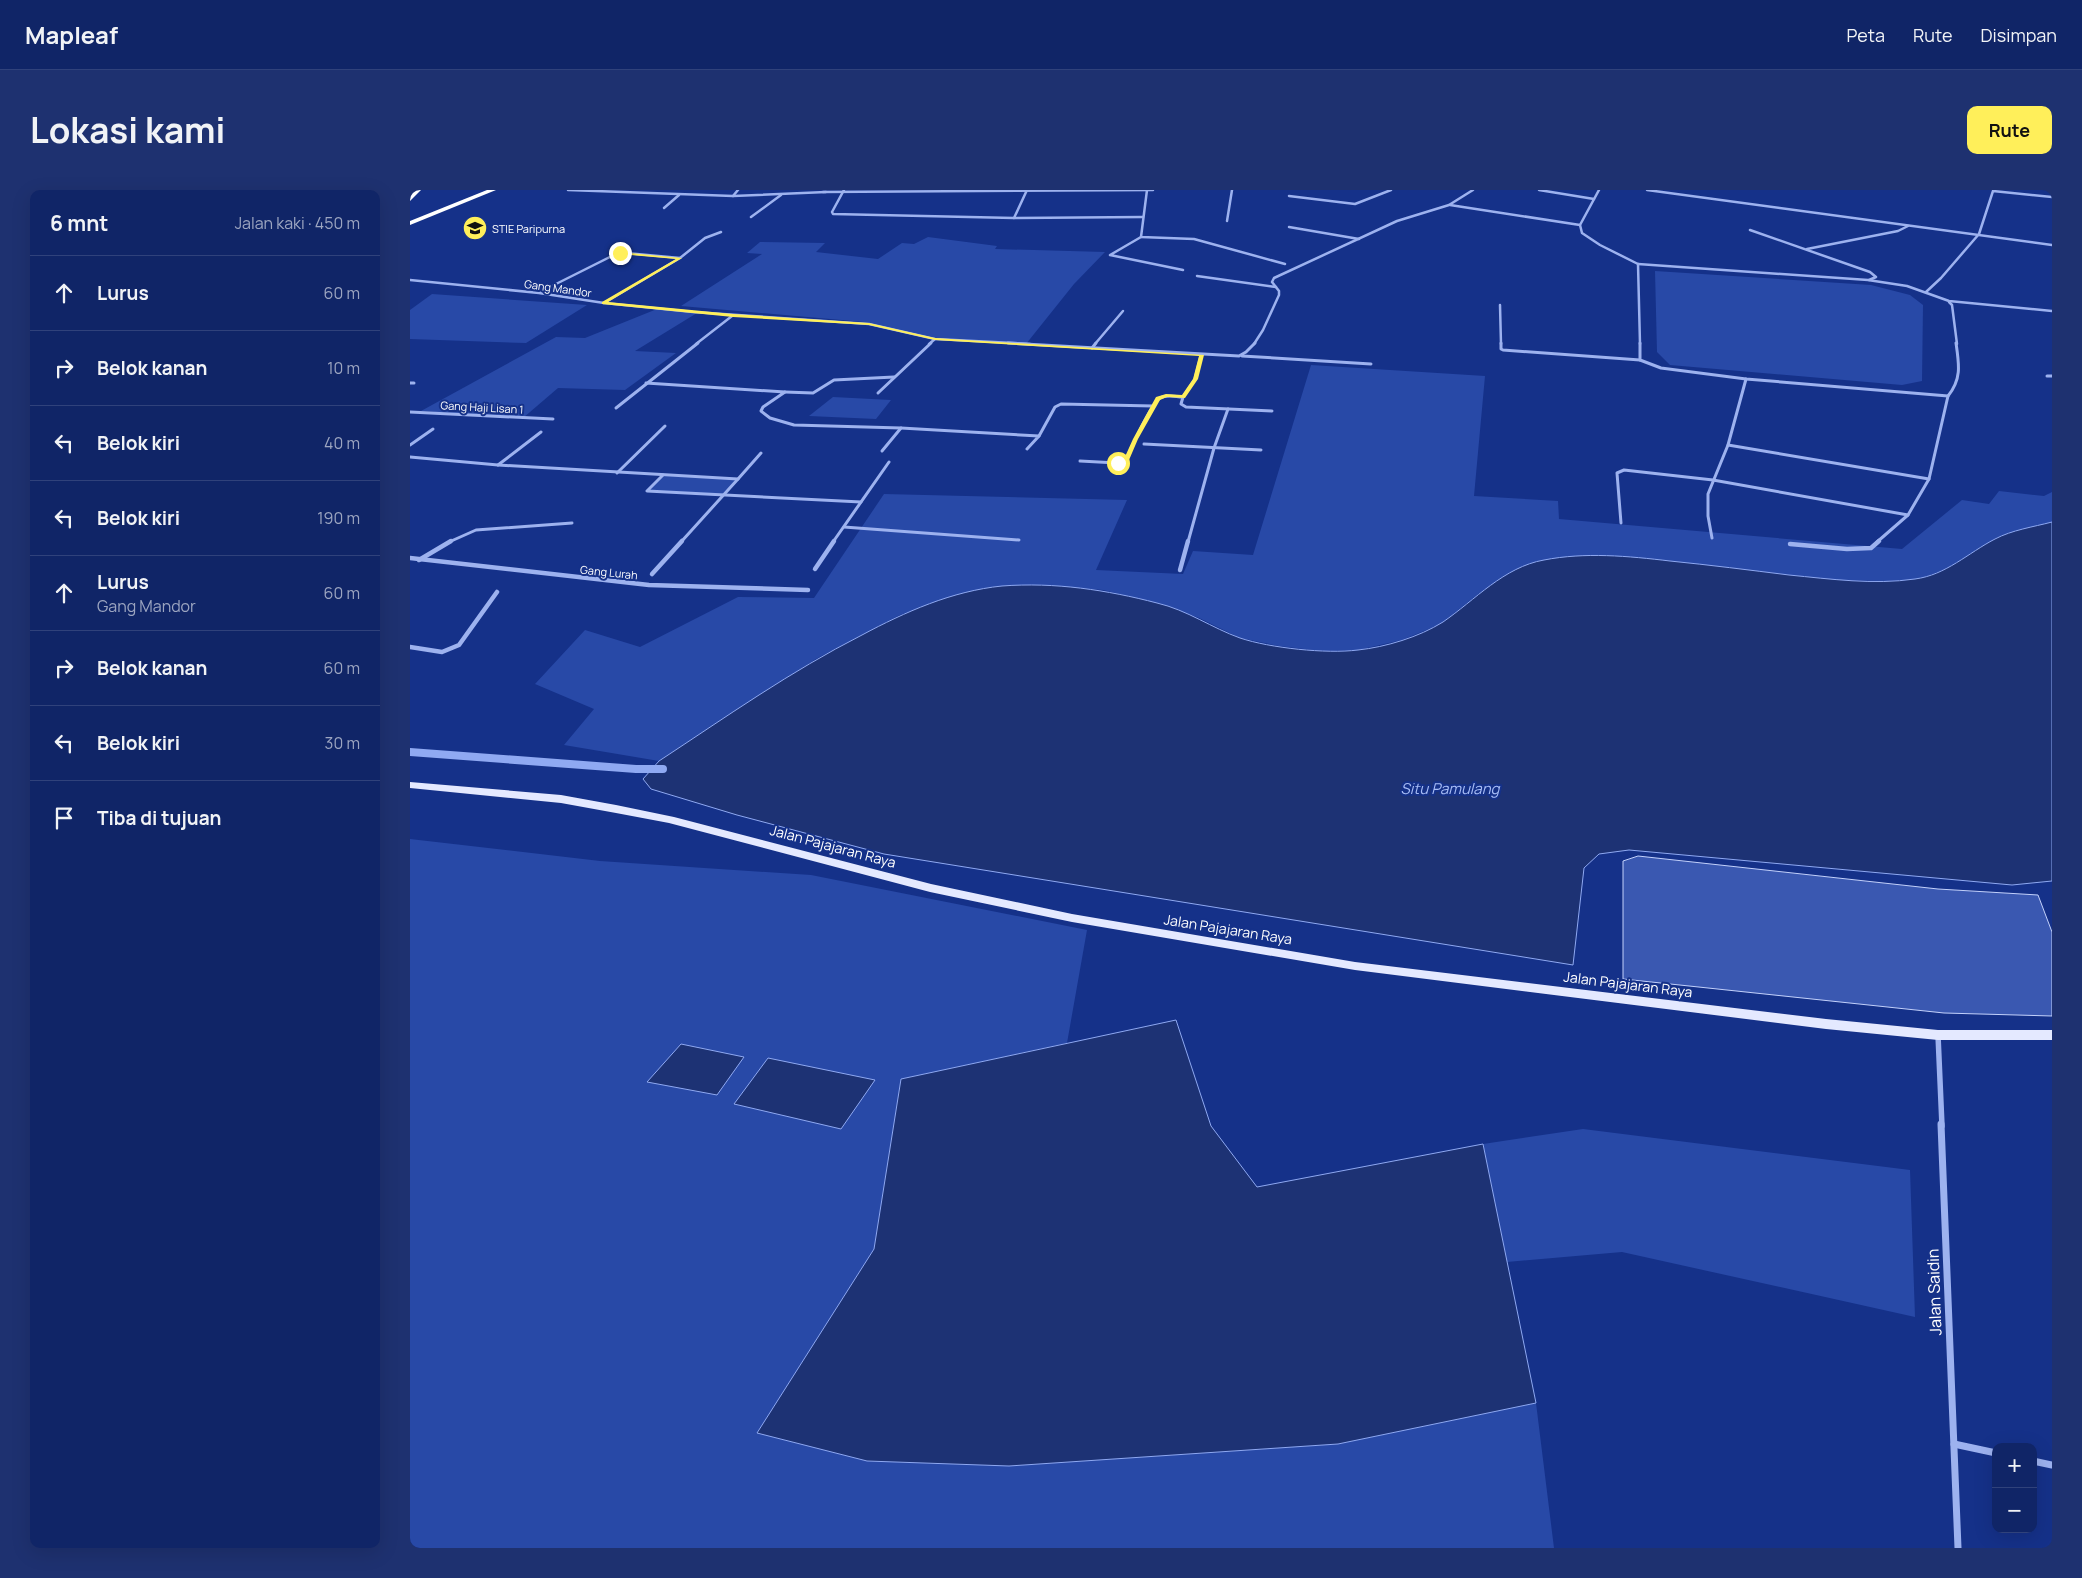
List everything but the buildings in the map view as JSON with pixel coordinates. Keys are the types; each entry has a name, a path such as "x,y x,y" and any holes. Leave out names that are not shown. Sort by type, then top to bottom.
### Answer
{"highway":[{"path":"410,200 418,190"},
{"path":"410,223 493,190"},
{"path":"410,218 430,215"}],"main road":[{"name":"Jalan Pajajaran Raya","path":"410,785 561,799 616,809 670,820 930,888 1072,918 1346,965 1826,1024 1938,1035 2052,1035"}],"street":[{"path":"568,190 733,196 843,191 1153,190"},
{"path":"733,196 738,190"},
{"path":"1141,237 1142,217 1147,190"},
{"path":"1227,221 1232,190"},
{"path":"1289,196 1355,204 1391,190"},
{"path":"1239,356 1246,354 1254,345 1279,295 1272,282 1274,278 1397,221 1449,205 1473,190"},
{"path":"1539,190 1594,199"},
{"path":"1599,190 1580,225 1582,233 1589,239 1638,264 1868,280 1907,286 1949,301 2052,311"},
{"path":"1647,190 2052,245"},
{"path":"843,191 832,212 833,214 1014,218 1142,217"},
{"path":"1014,218 1027,191"},
{"path":"1926,292 1941,278 1979,234 1993,191 2052,197"},
{"path":"751,217 782,194"},
{"path":"664,208 679,195"},
{"path":"1449,205 1580,225"},
{"path":"1806,250 1909,226"},
{"path":"1290,227 1360,239"},
{"path":"1750,230 1875,275 1876,277 1868,280"},
{"path":"604,303 680,258 704,238 721,232"},
{"path":"1183,270 1110,255 1141,237 1194,239 1285,264"},
{"path":"539,293 620,253 680,258"},
{"path":"1638,264 1640,360"},
{"path":"1197,276 1276,287"},
{"name":"Gang Mandor","path":"410,280 539,293 604,303 733,315 869,324 935,339 1371,364"},
{"path":"1790,544 1854,550 1871,548 1908,515 1928,479 1948,396 1955,388 1960,373 1952,305 1949,301"},
{"path":"1500,305 1501,349 1503,350 1640,360 1661,368 1746,379 1948,396"},
{"path":"1092,348 1123,311"},
{"path":"616,408 733,315"},
{"path":"878,393 935,339"},
{"path":"1201,355 1195,379 1183,397 1181,404 1186,407 1272,410"},
{"path":"2047,376 2052,376"},
{"path":"646,383 813,393 834,380 894,377"},
{"path":"1712,538 1708,516 1708,502 1713,480 1728,445 1746,379"},
{"path":"785,392 762,407 761,411 764,415 779,422 794,425 901,428 1039,436"},
{"path":"1080,461 1118,463 1126,460 1158,398 1183,397"},
{"path":"1028,449 1039,436 1055,406 1061,404 1153,406"},
{"path":"1180,570 1214,448 1228,409"},
{"name":"Gang Haji Lisan 1","path":"410,412 553,419"},
{"path":"617,473 665,426"},
{"path":"882,451 901,428"},
{"path":"410,445 433,429"},
{"path":"498,465 541,432"},
{"path":"1144,444 1261,450"},
{"path":"1728,445 1928,479"},
{"path":"652,574 761,453"},
{"path":"410,457 617,473 738,479"},
{"path":"815,569 889,462"},
{"path":"1621,523 1617,473 1632,470 1713,480 1908,515"},
{"path":"663,475 647,491 861,502"},
{"path":"419,560 467,533 572,523"},
{"path":"844,528 1019,540"},
{"name":"Gang Lurah","path":"410,558 649,585 808,590"},
{"path":"410,647 442,652 459,645 496,592"},
{"name":"Jalan Saidin","path":"1938,1035 1958,1548"},
{"path":"1954,1444 1992,1452"},
{"path":"2037,1462 2052,1465"}],"shaded area":[{"path":"928,237 997,246 995,249 1105,252 1074,284 1026,344 937,338 864,322 681,306 762,254 747,253 760,242 825,243 816,252 878,259 902,243 914,244"},
{"path":"1655,271 1871,285 1910,295 1923,305 1922,381 1902,385 1670,365 1657,352"},
{"path":"432,294 587,305 526,343 410,339 410,310"},
{"path":"657,309 697,313 635,351 676,353 625,390 558,388 523,418 421,411 556,337 585,338"},
{"path":"1311,365 1485,376 1474,496 1558,501 1559,519 1902,549 1962,500 1989,504 1999,491 2044,496 2052,492 2052,522 1996,538 1948,568 1920,579 1887,581 1833,580 1654,559 1512,572 1477,595 1441,624 1402,640 1358,650 1321,651 1279,646 1240,638 1199,618 1162,604 1103,590 1043,585 999,587 949,597 900,615 816,659 659,761 564,745 594,709 535,684 585,630 640,647 738,597 814,598 884,494 1127,500 1096,570 1183,574 1193,551 1253,555"},
{"path":"833,397 891,400 876,419 809,416"},
{"path":"663,475 738,479 721,496 647,491"},
{"path":"410,839 600,861 811,875 1087,930 1067,1043 901,1079 874,1249 757,1433 867,1461 1009,1466 1338,1444 1536,1403 1554,1548 410,1548"},
{"path":"1583,1129 1910,1170 1915,1317 1622,1252 1507,1262 1483,1144"}],"water":[{"name":"Situ Pamulang","path":"2052,522 2052,881 2012,885 1629,850 1599,854 1584,868 1573,965 884,854 737,815 651,789 643,779 659,761 759,695 836,649 878,626 929,604 983,589 1002,586 1042,585 1100,591 1168,606 1252,642 1298,649 1345,651 1402,641 1424,632 1443,622 1503,577 1529,564 1544,560 1591,555 1622,556 1836,580 1899,581 1926,577 1937,573 2002,536"},
{"path":"1176,1020 1211,1126 1257,1187 1483,1144 1536,1403 1338,1444 1009,1466 867,1461 757,1433 874,1249 901,1079"},
{"path":"681,1044 744,1057 717,1095 647,1082"},
{"path":"768,1058 875,1080 841,1129 734,1104"}],"waterway":[{"path":"410,752 636,769 663,769"}],"place":[{"name":"STIE Paripurna","path":"475,228"}],"route":[{"path":"620,253 680,258 604,303 693,312 869,324 935,339 1201,355 1195,379 1183,397 1166,396 1158,398 1135,439 1126,460 1118,463"}]}
